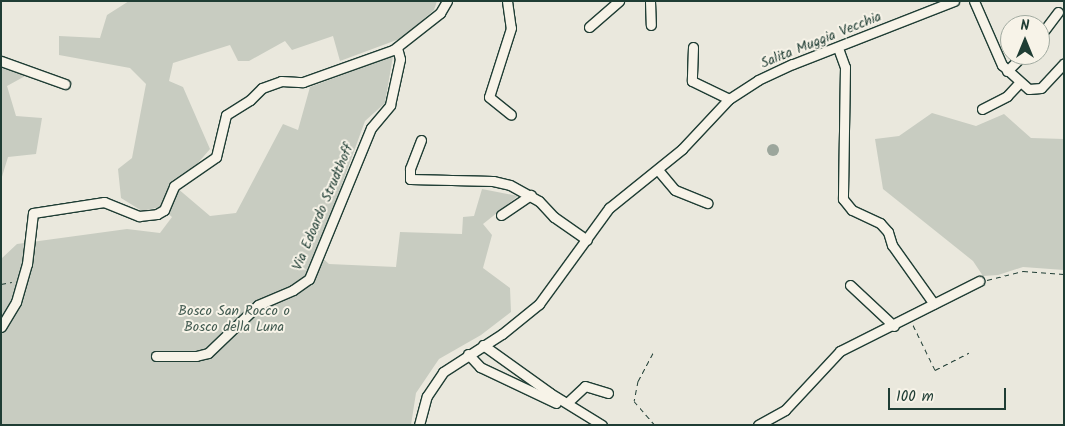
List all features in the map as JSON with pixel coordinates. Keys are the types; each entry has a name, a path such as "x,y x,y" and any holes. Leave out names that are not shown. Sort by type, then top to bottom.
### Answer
{"street":[{"path":"1,327 16,302 23,279 34,213 104,202 139,216 157,214 164,210 174,186 216,157 226,115 250,100 262,88 281,81 303,82 397,48 440,13 447,1"},
{"path":"507,1 512,28 495,71 489,97 511,115"},
{"path":"589,27 619,1"},
{"path":"650,1 651,25"},
{"name":"Salita Muggia Vecchia","path":"419,425 434,383 468,354 539,304 622,194 658,170 682,149 729,99 758,80 954,1"},
{"path":"974,1 1002,65 1020,82 1035,91 1064,63"},
{"path":"1050,23 1058,12"},
{"name":"Via Edoardo Strudthoff","path":"156,356 196,356 208,353 258,305 293,290 309,279 370,128 390,105 400,59 397,48"},
{"path":"693,48 692,81 729,99"},
{"path":"838,48 845,67 846,82 844,199 852,210 880,223 888,232 892,245 934,304"},
{"path":"1,61 65,84"},
{"path":"1008,71 1014,65"},
{"path":"982,109 1007,96 1020,82"},
{"path":"421,140 410,169 410,179 414,182 493,182 510,185 531,195 587,240"},
{"path":"658,170 675,190 707,202"},
{"path":"501,214 531,195"},
{"path":"758,425 785,410 840,352 894,326 979,280"},
{"path":"850,286 894,326"},
{"path":"483,345 565,404"},
{"path":"468,354 480,367 565,404 602,425"},
{"path":"565,404 585,386 608,393"}],"path":[{"path":"979,280 998,279 1023,271 1064,274"},
{"path":"1,284 23,279"},
{"path":"909,318 935,370 969,353"},
{"path":"653,353 638,381 634,401 655,425"}],"green space":[{"name":"Bosco San Rocco o Bosco della Luna","path":"129,1 437,1 434,10 402,38 340,61 333,36 292,50 285,41 249,61 238,61 230,45 173,63 169,81 183,87 210,149 197,164 170,182 210,216 236,213 283,124 298,130 310,87 393,56 385,103 365,121 317,253 329,264 396,267 400,232 462,234 463,217 474,216 482,189 518,196 483,224 492,235 483,268 510,288 511,312 481,335 439,359 416,393 411,425 1,425 1,259 17,244 127,229 160,233 172,217 160,207 142,211 121,198 118,169 132,158 146,84 130,68 59,55 59,36 100,38 107,15"},
{"path":"1,68 27,75 7,86 16,116 42,118 36,154 8,157 1,180"},
{"path":"932,113 976,126 1004,114 1031,138 1064,139 1064,270 1023,267 998,275 983,276 973,261 883,189 875,139 899,136"}],"shaded area":[{"path":"771,144 775,144 779,150 775,156 771,156 767,152 767,148"}]}
